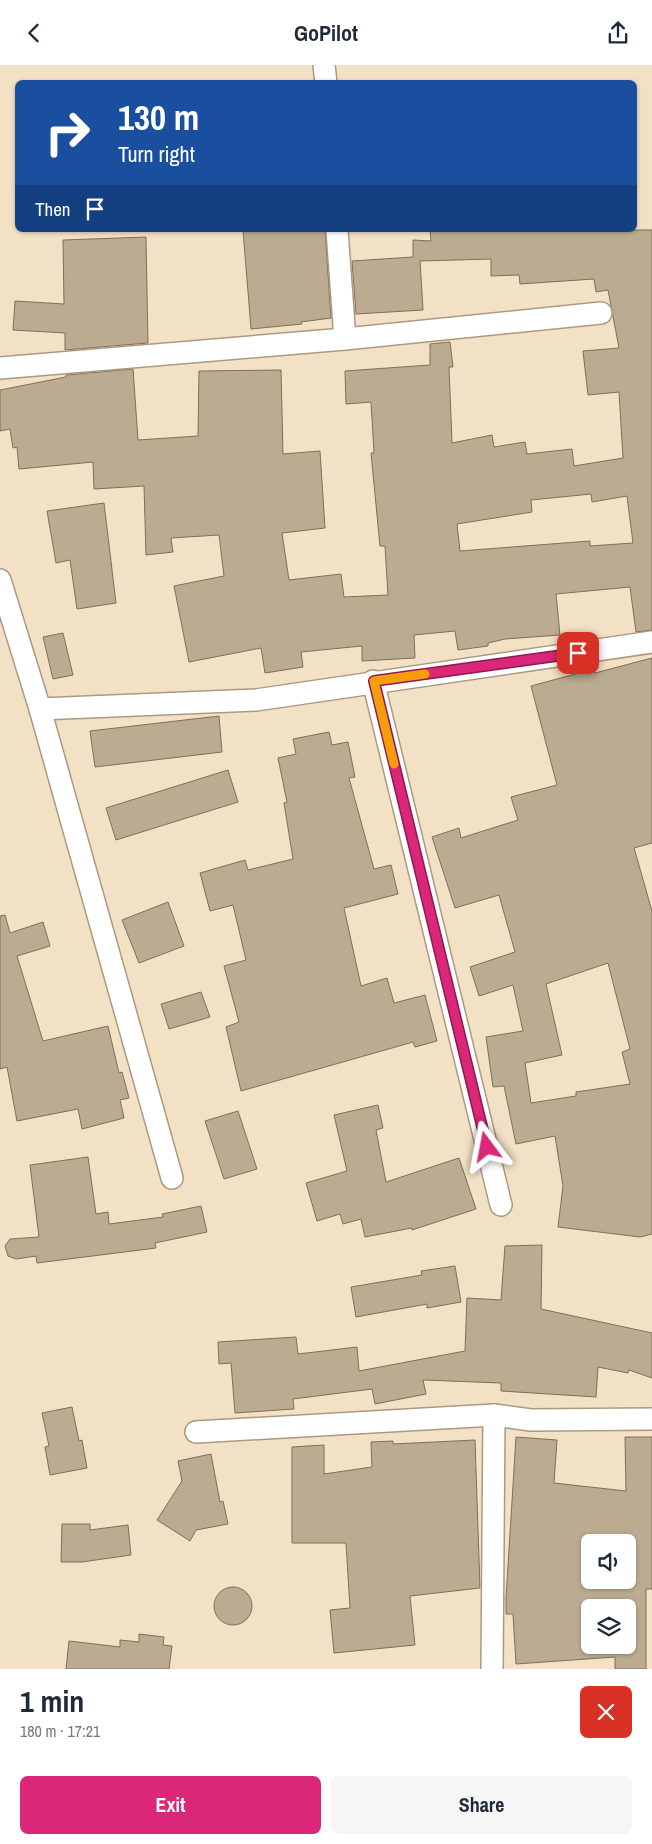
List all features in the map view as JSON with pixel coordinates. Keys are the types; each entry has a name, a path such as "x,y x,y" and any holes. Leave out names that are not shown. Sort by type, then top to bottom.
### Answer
{"street":[{"path":"324,65 326,80"},
{"path":"337,232 345,339"},
{"path":"0,368 345,339 601,313"},
{"path":"0,580 40,709 172,1178"},
{"path":"40,709 256,699 652,642"},
{"path":"374,681 501,1205"},
{"path":"196,1432 494,1415 531,1421 652,1419"},
{"path":"492,1669 494,1415"}],"building":[{"path":"637,230 652,230 652,630 636,632 630,587 556,594 560,635 505,639 488,643 488,646 458,650 455,631 414,635 415,658 362,661 362,646 301,652 303,667 265,673 261,648 189,662 174,586 224,576 219,535 171,538 173,552 146,555 144,486 94,489 93,462 19,469 17,447 13,448 10,429 0,431 0,390 66,377 66,375 133,369 138,440 198,436 199,371 281,370 283,454 320,451 325,528 282,533 289,580 341,574 344,597 388,595 385,546 380,546 371,453 374,453 371,402 346,404 345,371 430,365 430,344 450,342 453,367 449,367 452,443 492,435 494,447 525,442 527,454 572,449 574,466 623,458 619,392 588,395 583,351 619,348 608,290 596,292 594,279 520,284 519,275 491,276 491,259 420,261 423,310 356,314 352,261 413,257 413,240 431,241 430,232 637,232","holes":["591,494 592,502 627,496 633,543 590,546 590,541 460,551 457,524 532,512 531,500"]},
{"path":"243,232 325,232 331,318 301,322 302,324 251,329"},
{"path":"146,237 148,343 65,350 65,333 13,330 15,301 64,304 63,240"},
{"path":"104,503 116,603 77,609 70,560 56,563 47,511"},
{"path":"63,633 73,675 53,679 43,637"},
{"path":"652,658 652,843 634,848 652,911 652,1234 640,1237 558,1227 563,1186 555,1136 516,1144 504,1086 493,1087 486,1037 523,1031 513,985 479,996 470,967 515,952 499,895 455,908 432,837 459,828 461,838 518,820 511,797 557,785 531,686 594,669 595,673","holes":["608,963 630,1049 622,1052 630,1084 576,1092 576,1096 531,1103 525,1063 562,1055 546,984"]},
{"path":"219,716 222,752 95,767 90,731"},
{"path":"329,732 332,745 348,742 355,777 349,778 374,869 391,865 398,894 344,908 361,986 387,978 394,1003 425,995 437,1041 415,1047 413,1042 241,1091 226,1027 239,1022 224,966 246,960 233,905 210,911 200,873 245,860 248,870 293,859 284,803 287,802 278,758 296,754 293,739"},
{"path":"228,770 238,802 116,840 106,808"},
{"path":"168,902 184,946 139,963 122,920"},
{"path":"5,915 10,933 43,922 50,946 17,956 43,1041 108,1026 119,1073 122,1072 129,1098 120,1100 124,1118 82,1129 78,1109 17,1121 7,1067 0,1069 0,916"},
{"path":"201,992 210,1017 169,1029 161,1004"},
{"path":"378,1105 383,1128 376,1130 386,1182 459,1158 476,1209 412,1230 412,1228 365,1237 361,1219 343,1224 340,1214 317,1221 306,1183 347,1171 334,1115"},
{"path":"238,1111 257,1169 224,1179 205,1121"},
{"path":"88,1157 96,1214 108,1212 109,1224 163,1217 162,1214 201,1206 207,1232 155,1243 156,1248 37,1263 36,1256 16,1259 8,1256 5,1246 10,1239 39,1237 30,1165"},
{"path":"542,1245 541,1309 652,1333 652,1378 629,1370 628,1373 598,1367 596,1397 501,1391 501,1383 423,1380 426,1394 375,1404 372,1389 293,1399 294,1409 235,1413 231,1363 219,1364 218,1342 296,1337 298,1354 357,1347 359,1371 465,1351 467,1298 501,1300 505,1246"},
{"path":"455,1266 461,1302 427,1308 427,1304 356,1317 351,1287 422,1275 421,1271"},
{"path":"72,1407 79,1441 82,1440 87,1468 50,1475 45,1447 49,1446 42,1413"},
{"path":"516,1437 557,1440 554,1483 626,1491 625,1437 652,1437 652,1589 646,1589 646,1669 615,1669 615,1657 516,1664 513,1614 506,1614"},
{"path":"475,1440 480,1588 410,1596 415,1645 334,1653 330,1610 350,1608 346,1543 292,1543 292,1447 324,1445 324,1474 372,1467 371,1442 393,1441 393,1444"},
{"path":"211,1454 220,1502 223,1501 228,1524 196,1530 190,1541 157,1520 182,1481 178,1461"},
{"path":"62,1524 90,1524 90,1530 128,1525 131,1555 82,1562 61,1562"},
{"path":"233,1587 246,1593 252,1606 246,1619 233,1625 220,1619 214,1606 220,1593"},
{"path":"139,1634 164,1637 163,1645 172,1646 169,1669 66,1669 69,1641 120,1647 120,1640 139,1642"}],"slow traffic":[{"path":"394,764 374,681 425,674"}],"route":[{"path":"487,1147 374,681 578,653"}]}
